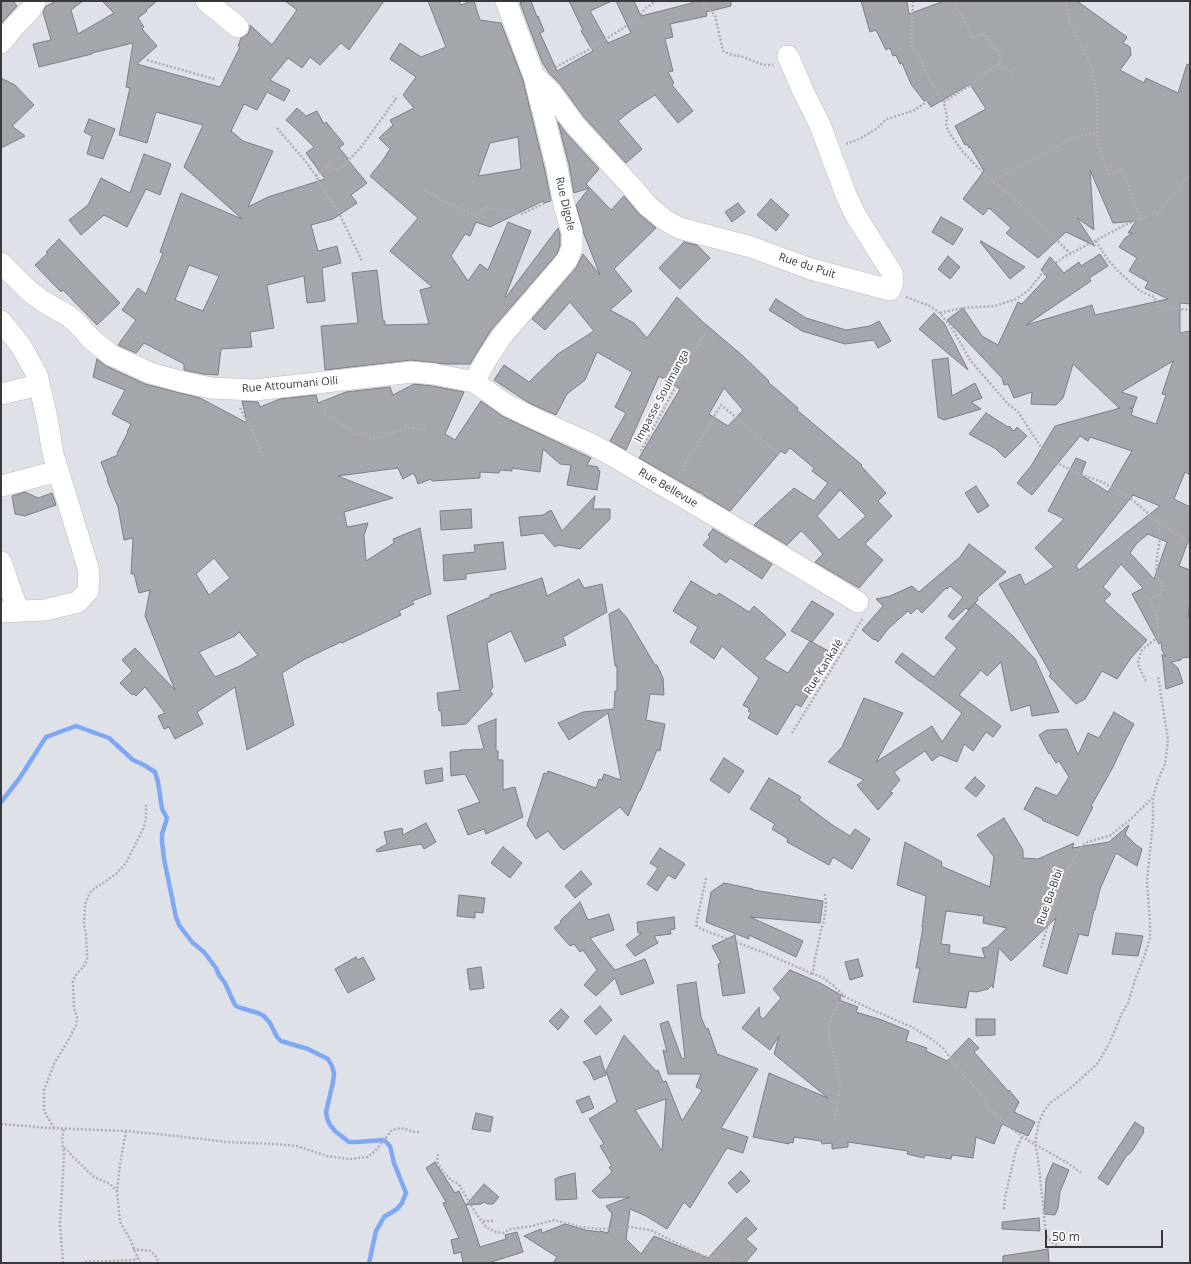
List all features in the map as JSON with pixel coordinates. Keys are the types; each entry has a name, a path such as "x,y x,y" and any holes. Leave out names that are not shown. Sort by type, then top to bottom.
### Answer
{"street":[{"path":"1,43 31,9 35,1"},
{"path":"206,1 238,27"},
{"name":"Rue Digole","path":"474,382 501,337 567,260 572,248 572,232 564,205 557,168 534,76 506,1"},
{"path":"790,62 820,125 844,189 856,216 892,273 893,282 890,290"},
{"name":"Rue du Puit","path":"534,76 550,91 576,125 648,206 665,220 679,228 750,247 811,269 890,290"},
{"name":"Rue Attoumani Oili","path":"1,263 29,291 44,302 67,315 111,355 150,373 179,382 211,388 255,390 412,372 434,374 474,382"},
{"path":"1,321 20,346 37,375 48,418 53,454 89,571 88,591 78,602 45,610 9,612 1,562"},
{"name":"Rue Bellevue","path":"474,382 507,405 591,444 634,468 861,609"},
{"path":"1,394 39,385"},
{"path":"1,486 58,471"}],"path":[{"path":"534,76 545,73 607,39 640,15 653,3 653,1"},
{"path":"702,1 704,6 715,15 723,51 764,65 790,62"},
{"path":"913,1 911,44 922,62 927,75 944,102 948,117 946,126 950,134 963,152 986,176 1008,193 1071,254"},
{"path":"944,102 974,83 999,64 1001,56 999,52 988,43 984,34 973,38 962,15 956,8 954,1"},
{"path":"1066,1 1068,14 1092,68 1097,96 1098,144 1109,174 1121,169 1129,186 1132,200 1142,218"},
{"path":"146,60 214,79"},
{"path":"999,64 1004,66 1014,75"},
{"path":"829,151 861,138 876,129 886,119 914,110 939,93"},
{"path":"316,176 329,164 338,170 344,165 375,129 396,100 393,96"},
{"path":"277,128 316,176 339,213 362,260"},
{"path":"992,181 1070,140 1098,131"},
{"path":"940,313 962,308 995,306 1016,299 1029,290 1043,272 1064,257 1127,224 1159,212 1190,175"},
{"path":"424,190 455,207 477,216 484,207 522,214 543,204 564,205"},
{"path":"1096,241 1108,260 1119,272 1140,291 1154,297 1159,307 1190,310"},
{"path":"890,290 930,306 940,313 953,330 970,360 1008,404 1018,412 1045,453 1057,463 1077,473 1102,482 1127,495 1158,522 1186,540 1190,548"},
{"name":"Impasse Souimanga","path":"634,468 650,434 706,331"},
{"path":"321,382 326,414 355,434 364,434 372,439 409,428 425,429"},
{"path":"237,390 241,411 257,440 262,456"},
{"path":"669,489 721,405 779,454"},
{"path":"1146,681 1138,662 1142,650 1159,636 1157,620 1151,601 1151,599 1162,593 1162,583 1156,578 1160,538 1158,522"},
{"name":"Rue Kankalé","path":"792,733 861,609"},
{"path":"1057,1246 1053,1244 1046,1234 1035,1144 1039,1122 1049,1104 1097,1064 1109,1044 1122,1013 1128,1003 1150,938 1147,881 1154,822 1153,798 1158,780 1165,764 1168,740 1158,676"},
{"name":"Rue Ba-Bibi","path":"1042,948 1058,892 1069,867 1082,845 1111,835 1153,798"},
{"path":"54,1128 44,1111 44,1090 54,1064 76,1025 77,1018 74,1008 73,982 75,976 87,960 86,934 84,925 85,904 91,891 116,874 126,863 144,827 146,805"},
{"path":"706,878 696,925 701,929 765,953 822,977 834,986 842,995 914,1028 943,1048 960,1072 987,1101 988,1107 1012,1129 1083,1174"},
{"path":"813,974 824,921 826,904 825,894"},
{"path":"835,1120 840,1076 828,1031 829,1024 842,995"},
{"path":"1,1124 126,1131 226,1142 297,1146 327,1156 349,1159 368,1157 377,1149 392,1130 401,1128 420,1132"},
{"path":"63,1263 60,1224 64,1148 62,1139 64,1128"},
{"path":"85,1262 136,1260 130,1239 120,1222 117,1192 126,1131"},
{"path":"1004,1209 1005,1198 1016,1150 1022,1136"},
{"path":"64,1148 94,1177 110,1184 117,1192"},
{"path":"438,1154 440,1167 446,1175 457,1182 486,1227 496,1232 503,1232 554,1220 601,1229 631,1227 650,1230 704,1256 719,1256 732,1263"},
{"path":"483,1221 493,1221"},
{"path":"133,1249 140,1263"},
{"path":"133,1249 150,1251 155,1255 159,1263"}],"building":[{"path":"1,1 13,1 17,6 1,24"},
{"path":"57,1 83,1 71,10 78,34 114,13 102,1 157,1 138,18 144,27 142,29 157,46 137,64 220,87 240,47 238,46 241,38 248,34 250,25 272,45 297,10 285,1 384,1 349,50 341,43 320,65 310,57 302,68 288,58 270,80 290,90 284,101 267,92 257,110 244,104 231,131 243,141 273,151 248,207 268,197 325,179 306,153 314,147 286,120 297,108 306,116 317,111 324,124 326,122 344,144 339,148 367,183 351,195 357,203 333,219 311,225 318,251 337,246 341,263 322,268 325,301 307,303 304,276 267,285 274,328 250,332 252,347 221,349 218,375 184,370 184,364 144,343 136,353 118,345 136,320 122,310 138,288 146,294 163,253 160,252 181,193 242,219 184,167 203,125 156,112 147,143 119,135 130,88 126,87 133,43 39,67 33,44 51,40 43,12 46,6","holes":["189,265 219,276 203,311 175,300"]},
{"path":"428,1 459,1 461,5 474,1 480,20 501,23 523,80 551,201 544,203 543,201 490,227 476,222 470,236 465,234 451,256 468,281 480,264 488,270 508,222 531,231 506,297 558,228 560,234 560,246 557,254 491,330 470,364 444,364 411,360 325,370 321,326 358,323 352,273 377,270 383,321 385,321 385,325 429,324 420,290 432,287 390,251 418,218 370,176 390,149 379,138 393,125 390,120 414,108 403,95 416,77 390,59 400,43 421,57 446,47","holes":["518,137 521,169 478,176 490,143"]},
{"path":"531,1 537,17 538,16 544,31 540,33 557,71 593,51 581,31 583,30 569,1 612,1 590,11 608,43 631,33 616,1 634,1 641,16 692,3 692,1 731,1 731,6 706,12 707,16 670,24 673,37 665,39 673,71 668,72 674,83 672,85 693,111 678,123 655,95 633,109 618,121 642,149 626,163 584,117 542,62 520,3"},
{"path":"861,1 907,1 909,14 944,1 1077,1 1127,37 1123,43 1130,47 1131,55 1120,70 1144,83 1146,78 1178,93 1187,64 1190,65 1190,304 1180,303 1180,333 1190,331 1190,475 1185,472 1174,499 1190,507 1190,536 1179,566 1190,570 1190,599 1188,618 1190,618 1190,657 1181,658 1181,660 1171,662 1178,668 1183,683 1166,689 1162,654 1166,657 1162,650 1161,642 1159,644 1132,594 1143,588 1121,564 1103,587 1111,594 1104,601 1147,640 1131,658 1117,679 1102,671 1085,699 1076,704 1049,676 1051,674 999,584 1020,574 1025,585 1054,567 1035,548 1064,519 1048,511 1076,458 1086,462 1081,475 1108,492 1132,451 1090,437 1088,441 1080,436 1032,495 1017,483 1031,466 1055,426 1120,408 1073,364 1063,398 1056,405 1031,404 1032,392 1014,398 1008,384 1004,385 1002,378 947,320 963,308 982,336 998,345 1018,302 1022,304 1047,277 1041,270 1050,257 1064,273 1079,262 1081,266 1100,254 1108,266 1089,278 1091,281 1026,325 1092,305 1095,315 1168,299 1145,288 1148,282 1129,271 1137,258 1119,247 1125,238 1133,233 1128,233 1136,221 1113,223 1090,170 1094,230 1077,218 1095,246 1066,232 1038,258 1006,233 1011,228 989,208 983,215 963,199 984,171 970,147 969,148 967,144 965,145 955,126 986,109 970,84 931,107 926,100 924,101 911,84 902,63 900,64 896,55 893,56 890,48 886,50 876,30 870,32","holes":["1173,361 1162,394 1166,395 1156,424 1131,415 1133,409 1129,408 1133,408 1137,397 1121,392","1133,495 1160,506 1079,570 1076,566","1148,534 1167,542 1154,579 1130,553 1137,543"]},
{"path":"1,78 15,85 34,105 12,126 25,136 1,148"},
{"path":"89,119 115,129 103,159 87,154 92,136 84,132"},
{"path":"558,122 566,133 599,169 586,184 611,210 624,196 639,214 656,228 614,269 632,291 610,310 634,323 647,338 677,297 703,322 743,356 769,381 768,382 798,408 797,410 862,465 861,466 886,493 878,501 892,516 865,544 883,560 859,588 815,562 823,554 803,532 801,531 787,545 754,525 794,488 814,501 828,483 812,471 814,468 790,448 785,454 781,451 730,511 700,492 639,458 680,389 659,376 626,450 610,441 626,413 615,407 632,372 597,352 585,380 567,394 556,415 529,403 494,380 504,365 529,382 558,354 594,331 570,302 545,330 532,319 576,268 583,254 600,275 584,234 576,205 589,188 574,193 569,165","holes":["724,388 743,410 728,426 709,414","840,490 866,516 839,540 817,516"]},
{"path":"144,154 171,164 160,195 146,189 127,227 104,215 81,235 69,220 88,205 101,178 130,193"},
{"path":"771,199 789,215 776,231 757,215"},
{"path":"738,203 745,212 732,222 725,212"},
{"path":"941,217 963,229 953,245 932,232"},
{"path":"59,239 120,303 97,325 63,290 61,292 35,265 48,253 46,252"},
{"path":"981,241 1025,267 1010,279 980,242"},
{"path":"684,242 697,245 710,258 680,289 659,268"},
{"path":"948,256 960,267 950,279 938,269"},
{"path":"776,299 806,318 846,330 870,326 879,321 891,341 878,348 874,340 845,344 802,331 769,310"},
{"path":"934,313 944,323 968,370 919,329"},
{"path":"948,358 952,396 975,383 982,398 971,402 981,409 944,420 938,417 932,360"},
{"path":"97,359 106,366 145,384 200,398 247,423 242,401 258,402 260,407 280,399 316,395 318,403 346,392 390,387 393,395 414,384 464,392 445,434 455,440 481,401 502,416 591,458 587,465 598,467 598,470 600,471 597,490 567,485 571,465 560,464 543,449 540,472 512,468 512,471 500,470 499,473 480,472 480,478 432,481 431,479 418,484 413,473 403,479 398,468 338,476 393,498 344,512 347,527 368,523 364,535 366,561 394,543 393,539 420,528 431,594 412,601 414,604 399,611 401,615 305,659 282,673 294,725 247,750 235,687 197,712 203,724 175,739 169,727 164,729 158,716 165,713 145,687 136,696 134,694 132,695 120,683 132,671 122,660 135,648 175,690 145,616 150,590 139,593 134,574 131,574 133,538 124,540 118,507 101,462 118,455 117,453 131,424 112,414 125,390 93,377","holes":["214,558 230,578 209,595 196,574","239,632 258,655 240,666 215,677 199,652 235,636"]},
{"path":"986,413 1008,427 1009,426 1014,431 1017,427 1027,436 1005,458 996,449 969,434"},
{"path":"976,486 989,506 978,513 965,493"},
{"path":"25,492 38,498 52,493 56,505 25,516 15,514 12,496"},
{"path":"595,496 593,509 610,509 610,519 580,549 558,545 555,547 543,533 521,536 519,517 543,515 551,510 562,531"},
{"path":"471,509 472,528 441,530 440,511"},
{"path":"713,529 772,564 762,579 730,558 726,563 703,545 710,537 708,535"},
{"path":"503,542 506,569 466,574 466,579 444,581 443,555 475,552 474,545"},
{"path":"969,544 1006,572 977,598 978,600 968,610 966,608 953,620 948,616 963,597 950,586 947,589 946,588 922,613 917,608 911,614 908,611 888,629 878,642 862,630 883,606 876,599 890,596 912,586 919,592 960,557"},
{"path":"542,578 547,596 579,579 584,588 602,584 607,612 563,637 566,645 525,662 511,631 487,643 493,687 490,691 493,694 466,724 442,726 441,710 439,711 437,693 460,690 447,616 490,597 490,595"},
{"path":"691,581 716,596 719,593 749,612 754,606 786,634 764,659 788,673 810,641 834,654 801,707 796,704 777,735 748,718 751,713 748,711 750,709 743,705 759,678 722,646 714,659 690,642 698,627 673,611"},
{"path":"812,601 834,614 812,642 791,631"},
{"path":"975,603 1013,636 1035,659 1059,712 1032,716 1030,705 1011,711 1001,662 987,676 981,670 959,695 1001,726 993,737 986,732 973,751 964,744 957,762 940,755 932,761 925,751 894,772 900,780 890,792 893,793 878,810 857,785 864,780 828,762 842,747 864,698 903,713 876,762 932,726 942,742 962,713 895,662 902,653 934,677 957,648 945,638"},
{"path":"619,609 627,618 655,665 657,665 663,678 664,695 650,694 646,720 665,724 660,751 657,750 628,816 620,807 564,850 548,831 536,839 527,825 544,773 547,774 548,771 596,788 599,779 602,780 604,774 621,780 608,713 569,740 558,723 583,712 614,709 615,691 617,691 617,666 615,666 609,614"},
{"path":"1114,712 1134,724 1113,767 1091,806 1093,807 1078,836 1042,820 1043,819 1024,809 1036,787 1057,796 1069,777 1059,761 1056,763 1050,753 1049,754 1039,735 1047,730 1067,729 1078,755 1088,733 1099,738"},
{"path":"496,719 496,751 498,751 498,760 503,760 503,790 515,787 523,817 486,834 484,829 468,835 458,810 480,802 465,774 451,776 450,752 484,749 478,726"},
{"path":"724,758 744,771 729,793 710,780"},
{"path":"442,768 443,781 426,784 424,771"},
{"path":"975,777 985,786 976,797 965,788"},
{"path":"769,778 801,797 799,800 850,836 855,829 870,839 852,869 833,857 829,865 787,842 788,839 772,829 775,824 750,809"},
{"path":"1004,818 1023,850 1023,858 1038,859 1074,843 1072,848 1109,842 1129,825 1125,834 1142,849 1137,866 1116,853 1100,889 1088,936 1079,934 1067,974 1043,966 1056,918 1011,961 999,948 993,988 992,985 988,989 976,992 969,991 966,1008 913,1002 920,968 916,968 923,927 926,896 897,885 905,842 942,862 941,866 990,887 994,857 977,835","holes":["946,911 984,916 983,923 1007,928 987,947 982,948 985,958 949,953 950,945 941,944"]},
{"path":"426,823 436,842 424,849 421,844 377,852 376,850 387,844 384,832 402,828 403,835"},
{"path":"503,847 522,863 510,878 491,863"},
{"path":"660,848 685,864 675,879 668,875 657,891 647,884 658,868 650,863"},
{"path":"581,871 592,884 575,898 565,886"},
{"path":"724,883 753,890 823,901 820,923 750,917 803,941 796,957 749,935 749,939 706,922 711,892"},
{"path":"459,895 485,898 483,913 475,912 475,918 457,916"},
{"path":"580,902 588,920 609,914 614,930 590,938 615,970 645,959 654,983 621,995 615,978 596,996 584,985 597,970 583,950 580,952 574,944 570,946 554,928 562,922 560,921"},
{"path":"674,917 675,929 670,930 671,934 654,936 658,943 635,956 626,945 642,933 638,933 637,922"},
{"path":"1116,933 1143,936 1138,956 1112,954"},
{"path":"735,935 745,993 723,996 718,964 721,963 712,946"},
{"path":"356,957 358,960 363,957 375,979 348,993 335,969"},
{"path":"858,959 863,976 850,980 845,962"},
{"path":"481,967 484,988 470,990 467,969"},
{"path":"790,970 820,983 841,995 839,1000 858,1007 856,1012 882,1020 909,1031 906,1041 927,1048 926,1051 947,1061 969,1038 979,1048 974,1052 1019,1102 1014,1112 1035,1122 1028,1136 1002,1124 994,1144 976,1137 973,1158 952,1155 951,1159 925,1155 924,1158 907,1154 908,1151 848,1142 848,1147 832,1149 832,1143 822,1144 821,1141 794,1137 793,1143 789,1142 789,1144 753,1137 769,1073 828,1098 774,1054 779,1036 770,1050 742,1028 759,1007 760,1016 763,1019 781,998 773,989"},
{"path":"696,982 701,1017 706,1029 708,1028 717,1054 758,1069 721,1128 748,1137 743,1153 727,1148 690,1208 684,1202 667,1229 646,1216 630,1209 626,1239 641,1254 654,1236 708,1258 746,1217 757,1229 746,1239 757,1249 745,1263 553,1263 557,1257 524,1236 541,1229 542,1233 565,1224 585,1230 608,1233 612,1214 606,1206 630,1197 599,1198 592,1191 612,1172 609,1167 612,1166 600,1146 604,1144 589,1119 617,1102 606,1071 624,1035 656,1071 658,1070 663,1082 666,1081 682,1121 702,1090 696,1087 701,1074 668,1074 663,1050 667,1052 660,1024 668,1021 682,1059 685,1058 677,985","holes":["666,1099 662,1151 635,1110"]},
{"path":"600,1006 612,1020 596,1035 584,1021"},
{"path":"561,1009 569,1017 558,1030 549,1021"},
{"path":"976,1019 995,1019 995,1035 976,1036"},
{"path":"600,1056 606,1075 594,1080 589,1069 583,1062"},
{"path":"589,1096 594,1108 582,1113 576,1101"},
{"path":"476,1113 493,1117 490,1132 472,1129"},
{"path":"1135,1122 1144,1128 1144,1132 1108,1185 1098,1178"},
{"path":"435,1162 455,1193 459,1191 468,1210 480,1247 506,1239 505,1235 517,1232 523,1252 488,1263 463,1263 461,1252 454,1254 451,1240 459,1238 443,1203 446,1202 426,1168"},
{"path":"1053,1163 1069,1170 1060,1192 1058,1208 1055,1215 1044,1214 1046,1179"},
{"path":"741,1171 750,1181 737,1193 728,1183"},
{"path":"575,1173 577,1199 556,1200 555,1179"},
{"path":"484,1184 499,1197 493,1204 487,1204 485,1202 481,1204 466,1205"},
{"path":"1039,1218 1040,1231 1002,1229 1002,1222"},
{"path":"1048,1249 1049,1263 1003,1263 1003,1256"}],"waterway":[{"path":"1,802 19,779 46,737 76,726 109,738 133,760 155,772 162,809 167,818 162,834 164,859 179,925 192,942 204,952 216,968 236,1006 264,1016 281,1041 308,1049 328,1059 334,1074 326,1112 330,1125 335,1131 349,1142 384,1140 390,1146 394,1163 406,1193 402,1203 397,1209 384,1217 376,1231 369,1263"}]}
